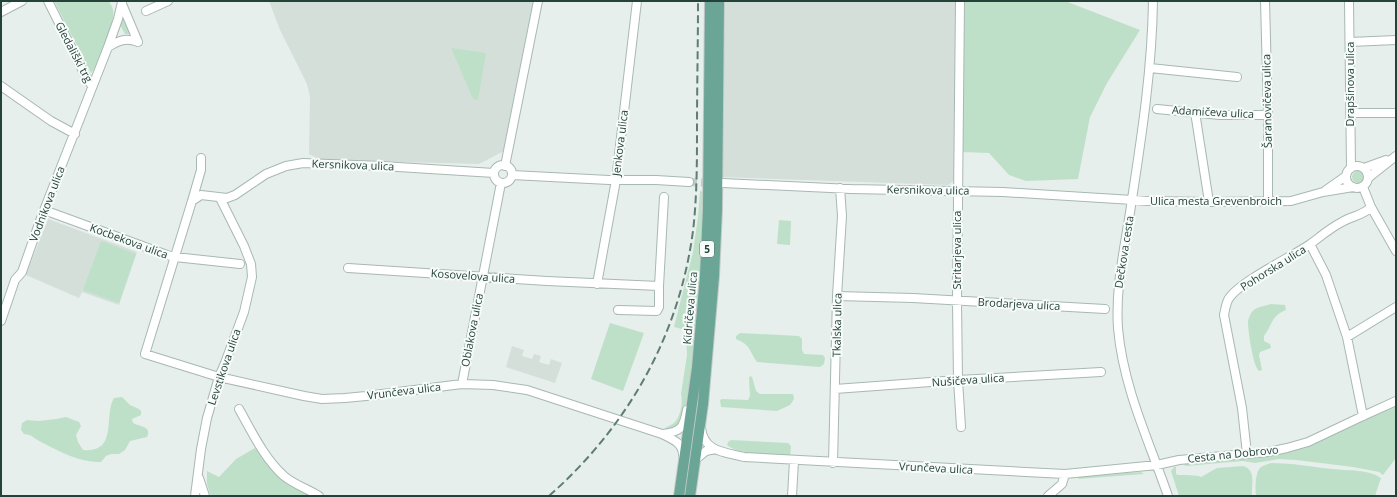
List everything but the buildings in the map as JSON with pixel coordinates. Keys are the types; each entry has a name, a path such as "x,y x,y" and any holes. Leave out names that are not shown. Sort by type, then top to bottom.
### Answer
{"main road":[{"name":"Kidričeva ulica","path":"680,496 697,368 705,276 708,209 710,1"},
{"name":"Kidričeva ulica","path":"690,496 707,368 714,269 717,202 719,1"}],"street":[{"path":"1,12 22,1"},
{"name":"Gledališki trg","path":"48,1 92,86"},
{"path":"108,47 123,40 133,40 138,42 121,1"},
{"name":"Gledališki trg","path":"92,86 118,19 121,1"},
{"path":"146,11 168,1"},
{"path":"505,166 538,1"},
{"name":"Jenkova ulica","path":"597,284 616,180 637,1"},
{"name":"Stritarjeva ulica","path":"960,1 957,301 958,380 961,427"},
{"name":"Dečkova cesta","path":"1153,1 1150,68 1117,297 1118,330 1123,366 1136,408 1168,496"},
{"name":"Šaranovičeva ulica","path":"1265,1 1268,115 1268,202"},
{"name":"Drapšinova ulica","path":"1350,1 1351,168"},
{"path":"1350,42 1396,40"},
{"path":"1150,68 1237,77"},
{"path":"1,86 51,121 75,134"},
{"name":"Vodnikova ulica","path":"1,321 15,280 22,272 44,210 75,134 92,86"},
{"name":"Adamičeva ulica","path":"1157,109 1220,115 1268,115"},
{"path":"1195,112 1209,202"},
{"path":"1351,113 1396,113"},
{"path":"1364,168 1395,156"},
{"path":"1368,178 1395,156"},
{"path":"175,257 201,170 201,158"},
{"name":"Kersnikova ulica","path":"220,198 227,198 235,195 266,174 286,166 303,163 494,173"},
{"path":"505,166 511,170 512,176 509,180 501,183 497,180 494,173 498,167 505,166"},
{"path":"1358,166 1364,168 1368,172 1366,184 1363,186 1323,192 1346,176 1351,168 1358,166"},
{"path":"512,176 689,182"},
{"path":"1346,176 1348,183 1353,187"},
{"name":"Oblakova ulica","path":"462,384 501,183"},
{"name":"Kersnikova ulica","path":"723,183 957,191 1132,200"},
{"path":"1363,186 1371,206 1396,251"},
{"name":"Tkalska ulica","path":"833,463 836,389 837,296 842,216 840,188"},
{"name":"Ulica mesta Grevenbroich","path":"1132,200 1268,202 1291,201 1323,192"},
{"path":"192,201 201,195 220,198"},
{"path":"618,310 657,311 664,197"},
{"name":"Levstikova ulica","path":"195,496 207,418 219,376 225,363 251,287 252,277 251,264 244,246 220,198"},
{"name":"Pohorska ulica","path":"1247,454 1242,408 1224,315 1228,300 1235,292 1248,282 1310,244 1324,232 1342,221 1367,211 1371,206"},
{"name":"Kocbekova ulica","path":"44,210 166,255 240,264"},
{"path":"1310,244 1326,275 1348,337 1362,416"},
{"name":"Vrunčeva ulica","path":"175,257 145,354 219,376 322,399 359,397 462,384 493,385 527,390 662,434 676,441 682,449 681,483"},
{"name":"Kosovelova ulica","path":"348,268 597,284 659,286"},
{"name":"Brodarjeva ulica","path":"837,296 1105,309"},
{"path":"1348,337 1396,307"},
{"path":"662,434 675,432 683,426 692,381 697,368"},
{"name":"Nušičeva ulica","path":"836,389 1101,372"},
{"name":"Cesta na Dobrovo","path":"1157,465 1179,460 1274,451 1308,442 1396,401"},
{"path":"239,409 261,448 284,476 319,496"},
{"path":"701,419 703,437 708,445 715,449"},
{"path":"695,460 706,451 715,449"},
{"name":"Vrunčeva ulica","path":"715,449 744,458 1065,474 1157,465"},
{"path":"792,496 794,461"},
{"path":"198,472 205,496"},
{"path":"1048,496 1062,484 1065,474"}],"shaded area":[{"path":"269,1 534,1 504,151 479,164 321,160 309,154 310,97 307,84 280,30"},
{"path":"725,1 963,1 960,176 948,185 722,177"},
{"path":"48,219 137,252 119,305 82,292 79,298 26,275"},
{"path":"512,346 524,350 522,356 532,359 534,354 541,356 539,362 549,365 551,359 562,363 555,383 506,367"}],"green space":[{"path":"54,1 109,1 113,9 110,30 95,68 91,73"},
{"path":"963,1 1065,1 1140,30 1107,83 1090,117 1078,179 1026,181 1009,175 989,153 961,152"},
{"path":"122,18 131,34 125,34 119,23"},
{"path":"451,48 486,53 478,100 473,99"},
{"path":"1356,171 1360,171 1364,177 1360,183 1356,183 1352,179 1352,175"},
{"path":"700,191 704,192 704,235 697,332 684,417 681,424 666,431 665,428 673,424 678,417 682,405 681,394 687,355 686,330 674,327 693,252"},
{"path":"779,220 791,221 790,245 777,244"},
{"path":"101,241 136,254 119,303 83,290"},
{"path":"1271,304 1285,305 1286,310 1281,312 1275,318 1264,336 1264,341 1270,344 1271,348 1260,352 1259,355 1262,370 1259,371 1253,356 1248,321 1251,313 1255,309"},
{"path":"610,323 644,333 623,391 591,379"},
{"path":"740,333 799,336 802,339 802,350 804,354 823,355 825,358 824,364 820,367 757,362 747,346 736,339 736,336"},
{"path":"750,376 752,377 756,391 760,394 793,394 794,399 790,405 777,411 721,407 720,400 722,399 748,400 750,396"},
{"path":"122,397 130,405 141,411 141,415 132,419 133,423 147,429 147,437 130,441 125,450 119,454 111,454 106,456 101,462 78,459 40,442 32,436 24,434 21,430 22,423 27,420 39,421 66,417 79,422 81,426 76,435 83,450 94,449 101,446 106,440 111,406 114,398"},
{"path":"1396,405 1396,458 1383,475 1379,472 1353,467 1279,459 1255,463 1243,461 1186,466 1184,464 1248,457 1351,425"},
{"path":"731,440 788,443 791,446 790,457 786,458 738,451 727,445"},
{"path":"255,448 272,469 310,492 311,496 213,496 210,494 207,484 207,471 219,477 236,459"},
{"path":"1271,463 1294,464 1364,472 1381,478 1375,496 1256,496 1257,476 1259,469"},
{"path":"1243,466 1252,474 1252,496 1179,496 1171,471 1174,467 1176,467 1176,474 1178,475 1193,475 1201,477 1217,468"},
{"path":"1141,472 1144,474 1078,479 1079,476"}],"tunnel":[{"path":"689,182 714,183"}],"railway":[{"path":"549,496 577,469 603,440 626,409 645,377 662,343 676,307 686,270 693,231 695,205 697,167 698,1"}]}
